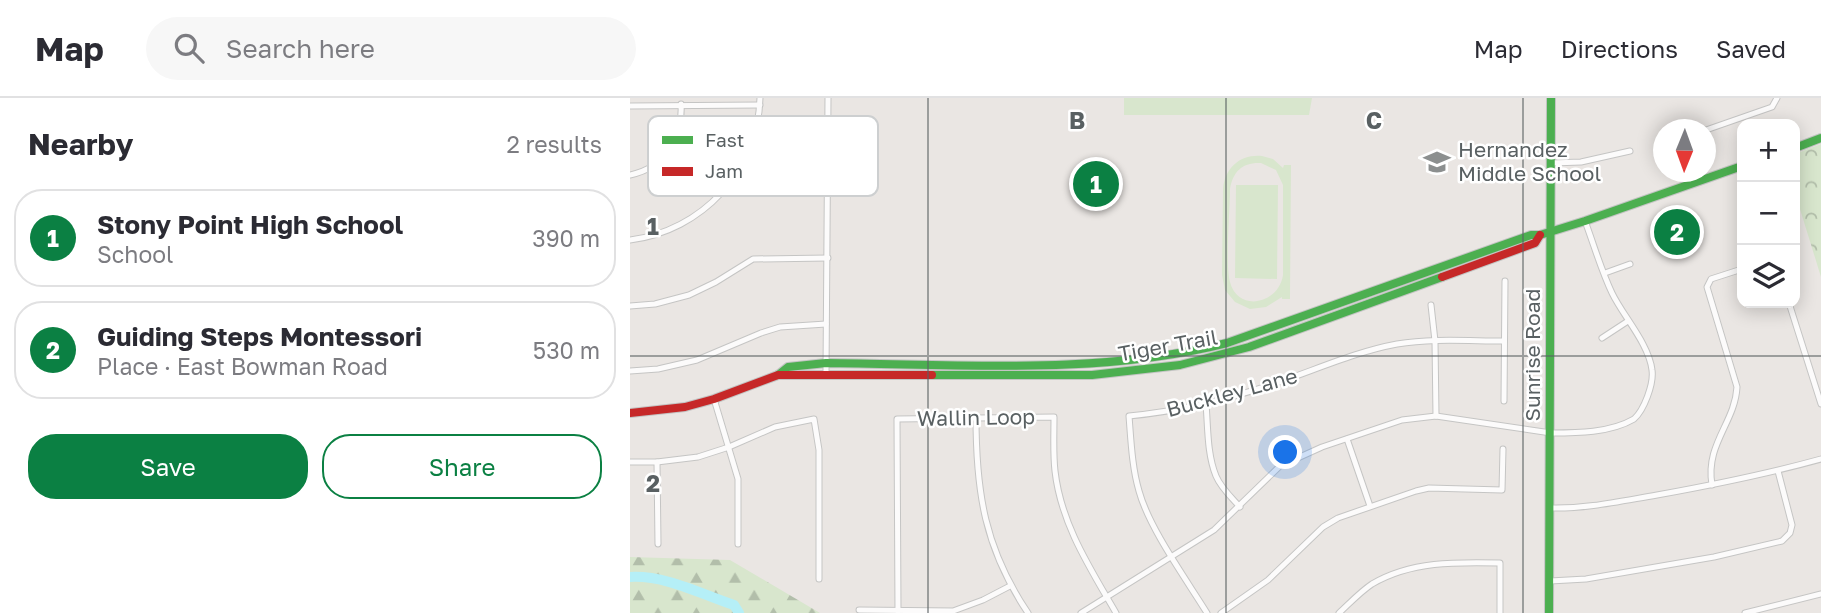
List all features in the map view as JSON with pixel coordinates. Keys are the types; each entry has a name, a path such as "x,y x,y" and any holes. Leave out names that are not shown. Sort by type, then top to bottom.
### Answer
{"street":[{"path":"758,116 760,98"},
{"path":"828,98 828,116"},
{"name":"Sunrise Road","path":"1549,613 1552,98"},
{"path":"1716,127 1772,107 1777,98"},
{"path":"681,104 681,116"},
{"path":"630,106 760,106"},
{"path":"1800,146 1821,138"},
{"path":"1552,163 1581,162 1630,151"},
{"path":"630,175 648,168"},
{"name":"Tiger Trail","path":"630,413 660,411 714,399 778,375 788,367 826,363 1090,365 1164,358 1227,343 1498,246 1585,221 1737,168"},
{"path":"630,240 660,233 688,221 718,196"},
{"path":"826,373 828,196"},
{"path":"1081,613 1214,530 1280,466 1347,439 1402,420 1436,416 1550,433 1596,430 1624,424 1638,415 1651,384 1653,370 1646,352 1613,295 1585,221"},
{"name":"Tiger Trail","path":"778,375 1092,374 1193,363 1226,355 1372,304 1535,243 1540,235"},
{"path":"630,306 655,304 689,295 753,259 828,258"},
{"path":"1605,273 1630,264"},
{"path":"1712,485 1712,455 1737,387 1707,287 1711,279 1737,270"},
{"path":"1504,401 1505,281"},
{"path":"1431,305 1435,341 1436,416"},
{"path":"1791,308 1821,404"},
{"path":"1602,338 1628,321"},
{"path":"630,371 658,369 697,360 780,327 826,324"},
{"name":"Buckley Lane","path":"1207,613 1152,522 1139,494 1133,465 1129,416 1166,413 1206,404 1399,344 1504,341"},
{"path":"714,399 738,479 738,544"},
{"path":"1206,404 1210,454 1216,475 1240,507"},
{"path":"976,417 981,503 991,539 1010,586 1028,613"},
{"name":"Wallin Loop","path":"898,611 897,419 1054,417 1054,467 1066,519 1107,598"},
{"path":"630,463 698,457 775,427 814,419 819,450 819,579"},
{"path":"1347,439 1370,506"},
{"path":"1222,613 1268,580 1323,527 1370,506 1429,488 1502,490 1503,449"},
{"path":"1550,508 1591,507 1712,485 1821,459"},
{"path":"657,462 658,544"},
{"path":"1550,580 1586,579 1714,557 1782,541 1790,533 1792,525 1778,471"},
{"path":"1339,613 1358,595 1381,581 1433,564 1464,562 1500,563 1500,613"},
{"path":"859,610 953,611 1010,586"},
{"path":"1745,613 1821,594"},
{"path":"1107,598 1116,613"}],"green space":[{"path":"1124,98 1312,98 1309,115 1124,115"},
{"path":"1821,144 1821,277 1800,209 1800,152"},
{"path":"1254,156 1273,159 1283,168 1284,165 1291,165 1290,299 1282,297 1266,307 1250,309 1235,302 1225,290 1222,275 1223,189 1231,168 1241,160","holes":["1261,163 1276,170 1283,185 1283,275 1274,293 1258,301 1249,301 1234,292 1230,282 1230,189 1236,173 1244,166"]},
{"path":"1236,185 1278,185 1277,279 1235,278"},
{"path":"630,557 730,560 820,613 630,613"}],"waterway":[{"path":"630,577 656,579 683,586 734,605 739,613"}],"traffic: fast":[{"path":"1549,613 1551,98"},
{"path":"1800,146 1821,138"},
{"path":"778,375 788,367 826,363 977,366 1078,364 1178,353 1227,343 1531,235 1540,235 1585,221 1737,168"},
{"path":"932,375 1092,375 1180,365 1249,347 1442,277"}],"traffic: jam":[{"path":"1442,277 1535,243 1540,235"},
{"path":"630,413 685,407 778,375 932,375"}],"place":[{"name":"Hernandez Middle School","path":"1437,162"},
{"name":"Stony Point High School","path":"1096,184"},
{"name":"Guiding Steps Montessori","path":"1677,232"}]}
